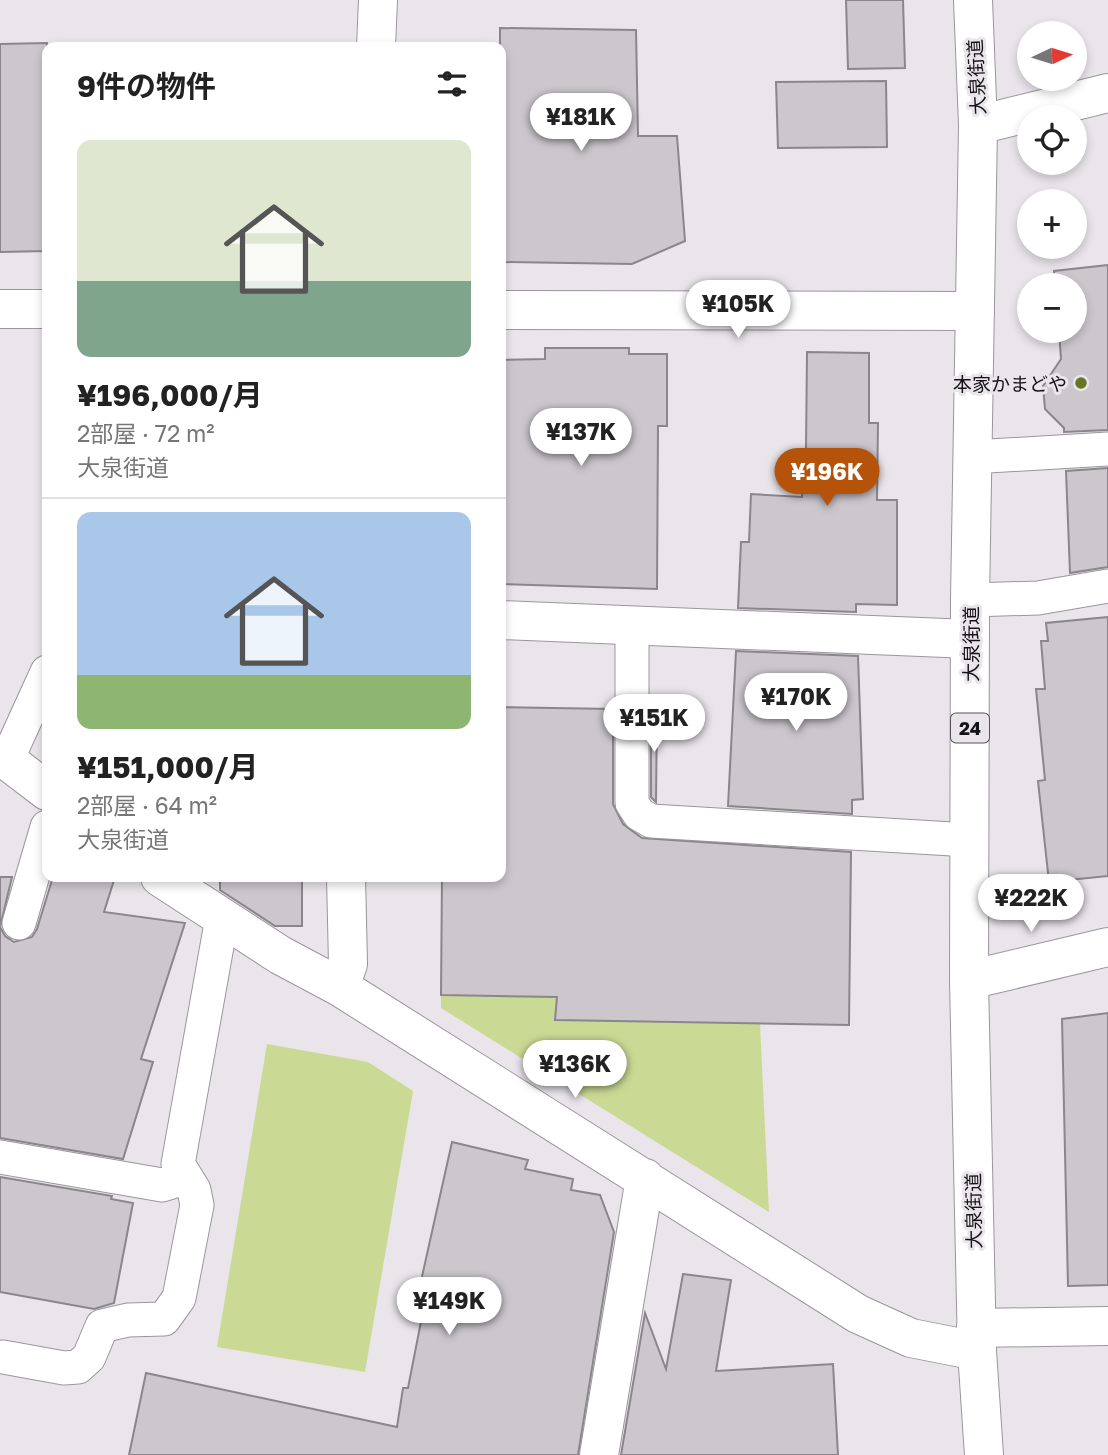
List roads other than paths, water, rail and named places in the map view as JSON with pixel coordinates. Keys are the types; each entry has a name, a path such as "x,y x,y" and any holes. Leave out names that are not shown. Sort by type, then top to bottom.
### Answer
{"street":[{"path":"376,42 377,0"},
{"name":"大泉街道","path":"973,0 978,125 970,600 969,980 976,1339 984,1455"},
{"path":"978,125 1108,93"},
{"path":"0,309 42,309"},
{"path":"506,310 975,311"},
{"path":"506,620 970,639"},
{"path":"4,757 42,787"},
{"path":"168,882 280,955 340,987 858,1314 911,1338 976,1339 1108,1326"},
{"path":"340,987 348,964 346,882"},
{"path":"969,980 1108,947"},
{"path":"599,1455 645,1178"}],"lane":[{"path":"972,457 1108,449"},
{"path":"970,600 1038,598 1108,586"},
{"path":"632,625 632,803 639,814 651,821 969,840"},
{"path":"4,757 42,682"},
{"path":"19,923 42,844"},
{"path":"3,1357 64,1368 78,1367 89,1357 102,1326 128,1320 164,1319 179,1298 197,1205 194,1190 184,1178 178,1164 222,918"},
{"path":"0,1157 162,1185 184,1178"}],"place":[{"name":"本家かまどや","path":"1081,383"}]}
